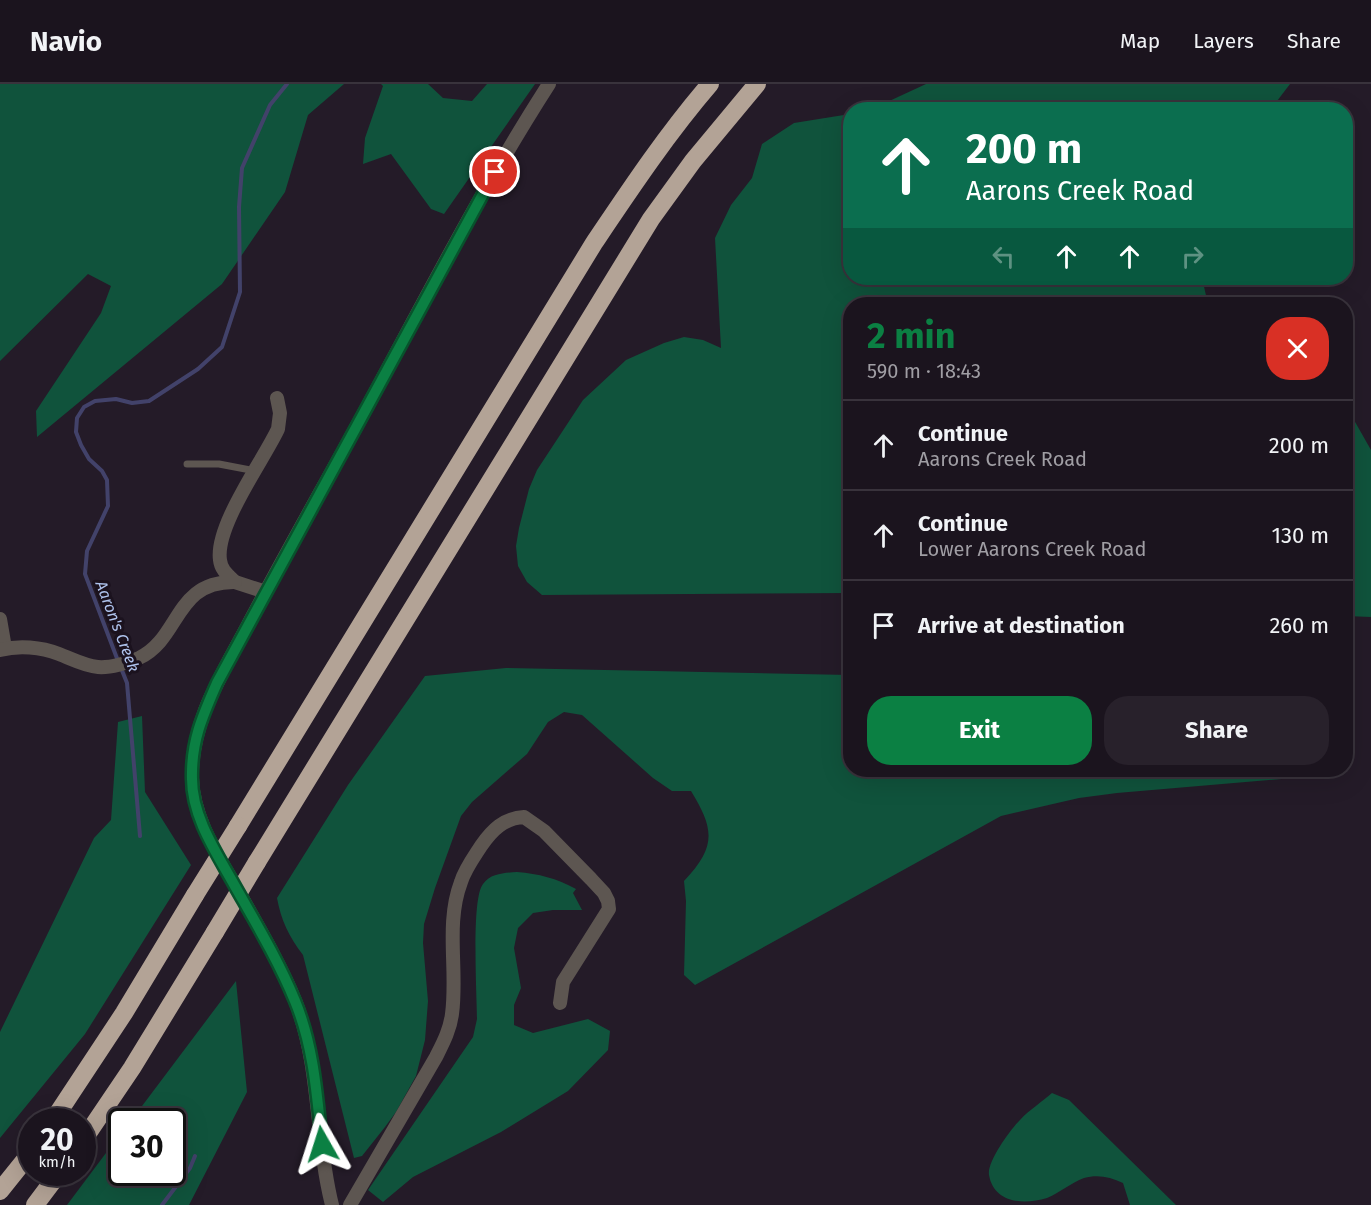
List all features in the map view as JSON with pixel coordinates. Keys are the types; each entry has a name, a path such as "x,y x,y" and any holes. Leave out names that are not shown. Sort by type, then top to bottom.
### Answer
{"highway":[{"path":"61,1108 124,1013 594,243 643,170 684,114 710,84"},
{"path":"96,1121 132,1068 651,219 693,160 757,84"},
{"path":"0,1191 18,1168"},
{"path":"35,1205 49,1186"}],"street":[{"path":"332,1205 326,1183 316,1081 307,1039 295,1002 257,924 210,842 198,811 192,781 193,751 200,720 217,683 486,189 549,84"},
{"path":"235,582 224,572 220,559 222,542 230,517 278,429 280,413 277,398"},
{"path":"0,619 3,649 39,648 99,668 125,663 151,650 191,598 204,586 220,582 235,582 266,592"},
{"path":"350,1205 436,1057 448,1031 452,1012 455,902 461,881 485,841 499,825 513,817 524,817 544,831 591,879 608,901 609,909 563,982 560,1003"}],"lane":[{"path":"187,465 219,464 256,471"}],"green space":[{"path":"0,84 344,84 308,115 285,192 222,284 37,437 36,411 101,313 111,286 88,274 0,361"},
{"path":"381,84 428,84 443,98 472,101 487,84 535,84 444,214 431,209 391,154 363,164 365,138 383,86"},
{"path":"926,84 1290,84 1276,102 887,102"},
{"path":"843,115 843,285 1204,285 1206,297 843,297 843,593 542,595 527,582 518,566 516,546 529,489 537,470 583,400 626,360 684,337 703,340 721,348 715,238 731,205 752,178 762,144 794,123"},
{"path":"1353,418 1371,450 1371,617 1353,616"},
{"path":"506,668 843,675 843,777 1294,777 1079,798 1001,816 695,985 684,975 686,901 684,881 707,848 708,828 705,817 691,791 672,791 653,778 582,715 564,712 548,722 527,754 472,802 461,816 424,924 423,943 428,1001 425,1040 416,1076 385,1127 362,1156 354,1158 303,955 286,928 277,898 348,785 425,676"},
{"path":"142,716 145,792 191,865 85,1034 25,1108 18,1108 18,1116 0,1138 0,1032 94,838 111,820 118,722"},
{"path":"517,872 547,877 576,889 573,893 582,910 533,913 518,928 514,948 521,988 514,1005 514,1025 533,1033 588,1019 610,1031 608,1050 568,1091 501,1132 413,1177 383,1202 368,1190 473,1037 477,1019 476,927 479,893 486,880 503,873"},
{"path":"236,981 247,1092 189,1205 67,1205 81,1186 96,1186 96,1166 108,1150 108,1186 186,1186 186,1108 141,1108"},
{"path":"1052,1093 1069,1100 1176,1205 1130,1205 1123,1183 1099,1176 1084,1178 1052,1196 1038,1200 1011,1200 997,1191 989,1175 995,1155 1020,1120"}],"waterway":[{"name":"Aaron's Creek","path":"118,661 85,574 87,551 108,506 107,480 102,471 89,459 81,445 76,432 77,418 84,407 95,401 116,399 132,403 149,401 198,369 222,347 240,292 239,207 242,168 270,105 287,84"},
{"name":"Aaron's Creek","path":"121,668 127,683 140,836"},
{"name":"Aaron's Creek","path":"162,1205 190,1168 195,1156"}],"route":[{"path":"322,1144 316,1081 307,1039 295,1002 257,924 210,842 198,811 192,781 193,751 200,720 217,683 495,172"}]}
